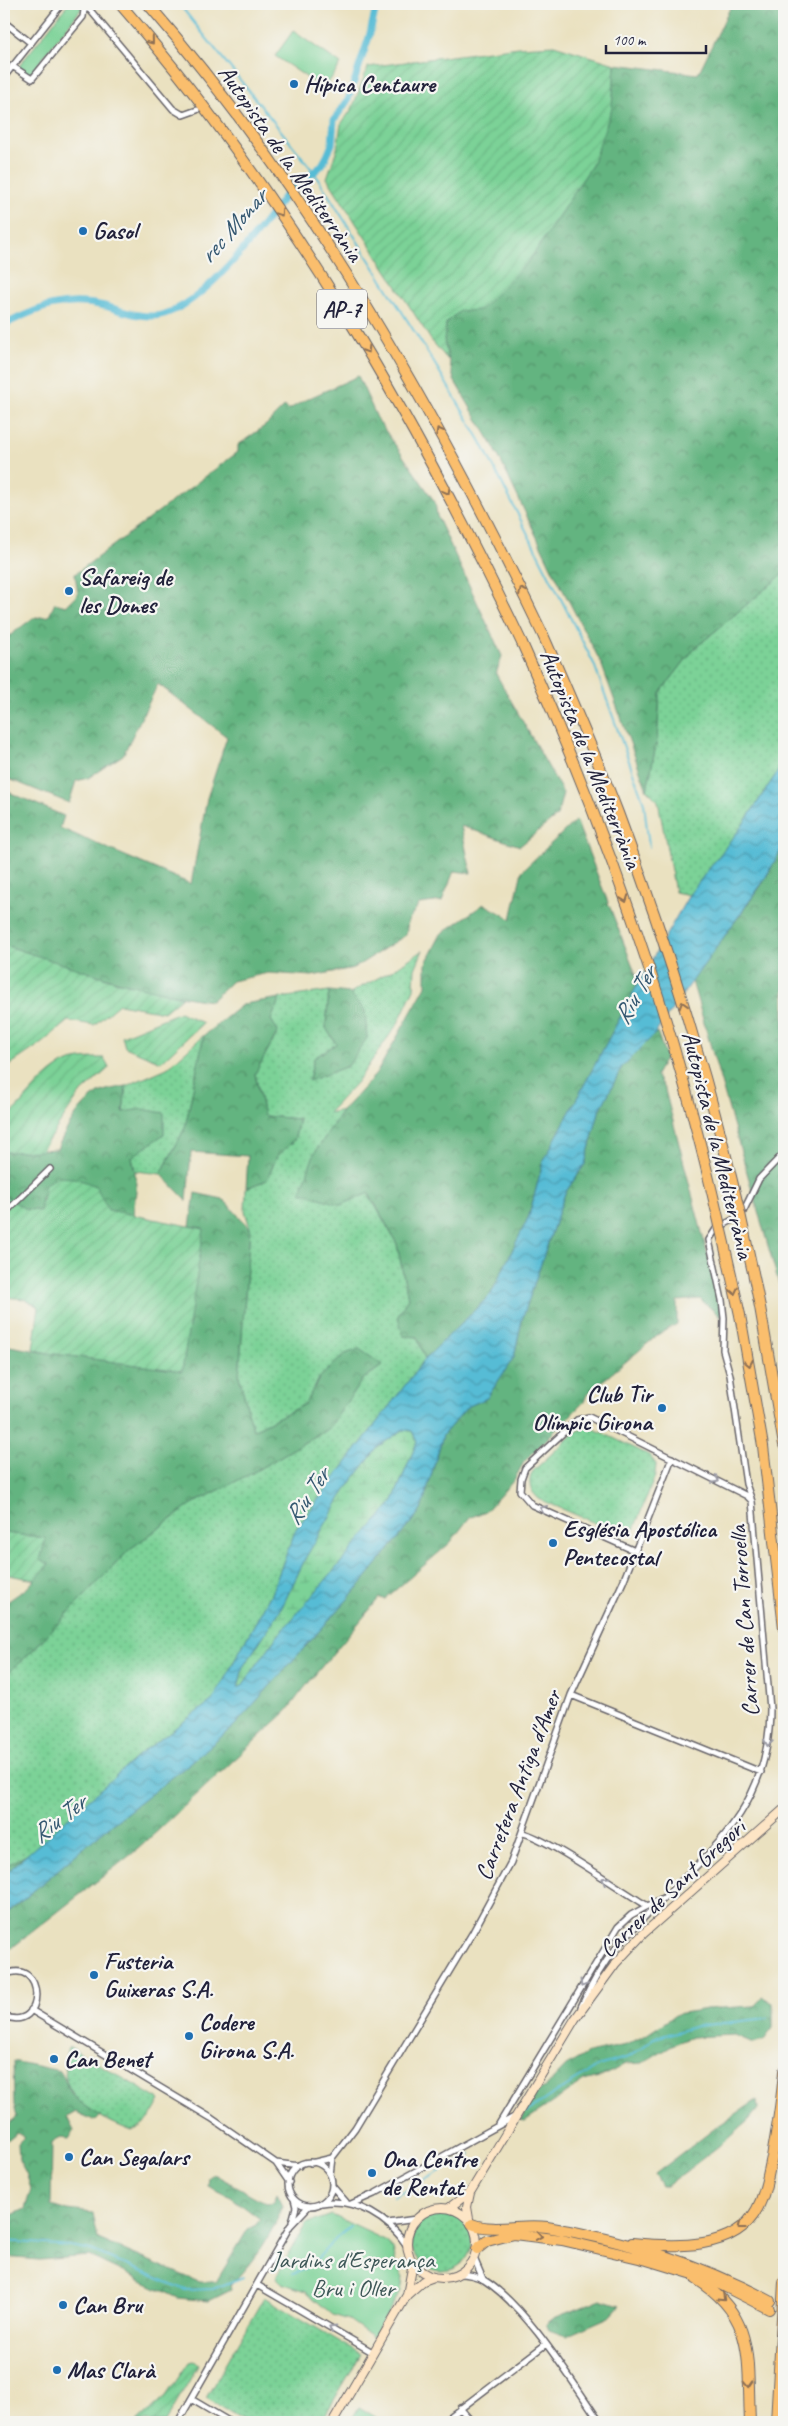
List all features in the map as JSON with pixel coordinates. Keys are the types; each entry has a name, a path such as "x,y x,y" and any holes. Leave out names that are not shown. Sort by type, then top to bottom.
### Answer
{"highway":[{"name":"Autopista de la Mediterrània","path":"120,4 230,143 337,301 393,393 446,489 522,643 585,788 652,975 704,1157 740,1315 763,1446 784,1628"},
{"name":"Autopista de la Mediterrània","path":"148,4 256,144 355,289 454,459 543,635 618,814 672,967 730,1170 760,1307 784,1445"},
{"path":"609,2241 654,2245 694,2244 724,2237 750,2219 757,2211 766,2186 778,2121 784,2071"},
{"path":"470,2222 487,2228 524,2225 545,2226 609,2241 703,2270 770,2305 710,2279 682,2270 539,2236 508,2235 487,2241 476,2253"},
{"path":"682,2270 712,2289 726,2302 737,2317 745,2346 750,2422"},
{"path":"776,2422 784,2282"}],"main road":[{"name":"Carrer de Sant Gregori","path":"470,2222 467,2206 471,2191 575,2019 601,1982 643,1934 782,1811"},
{"name":"Carrer de Sant Gregori","path":"449,2208 471,2191"},
{"path":"407,2296 413,2263 407,2246 409,2232 416,2219 431,2209 449,2208 461,2213 470,2222 477,2236 476,2253 466,2268 458,2274 445,2278 434,2277 425,2273 413,2263"},
{"path":"333,2422 407,2296 423,2281 434,2277"}],"street":[{"path":"4,77 62,4"},
{"path":"12,66 32,79 83,17 84,10 80,5"},
{"path":"80,5 90,10 173,109 183,115 196,110"},
{"path":"4,22 31,43"},
{"path":"752,1501 746,1484 730,1375 725,1360 724,1318 708,1240 716,1228 744,1212 759,1179 784,1153"},
{"path":"4,1214 50,1169"},
{"name":"Carrer de Can Torroella","path":"635,1551 532,1504 520,1491 525,1468 577,1420 589,1418 747,1496 752,1501 770,1709 768,1747 761,1772 750,1799 731,1828 720,1842 652,1911"},
{"name":"Carretera Antiga d'Amer","path":"332,2158 355,2128 498,1889 522,1833 545,1763 571,1695 635,1551 672,1458"},
{"path":"571,1695 761,1772"},
{"path":"522,1833 552,1847 646,1905"},
{"name":"Carrer de Sant Gregori","path":"500,2124 618,1927 646,1905 662,1899"},
{"name":"Carrer de Sant Gregori","path":"575,2019 607,1960 652,1911"},
{"path":"4,1975 18,1972 32,1980 37,1994 31,2010 20,2018 4,2016"},
{"path":"31,2010 182,2099 276,2163 289,2182 296,2208 290,2226 178,2422"},
{"path":"292,2196 301,2204 309,2206 333,2201 349,2203 373,2195 516,2115"},
{"path":"276,2163 299,2166 332,2158 330,2175 332,2186 329,2196 321,2203"},
{"path":"311,2163 322,2166 330,2175"},
{"path":"289,2182 291,2174 299,2166"},
{"path":"332,2186 349,2203 388,2223 407,2246"},
{"path":"290,2226 309,2206"},
{"path":"388,2223 416,2219"},
{"path":"476,2253 483,2280"},
{"path":"458,2274 470,2274 483,2280 510,2303 546,2344 600,2422"},
{"path":"257,2285 374,2353"},
{"path":"443,2422 546,2344"},
{"path":"191,2399 230,2422"},
{"path":"460,2408 472,2422"}],"green space":[{"path":"68,4 78,4 82,8 28,77 16,70"},
{"path":"732,4 784,4 784,573 694,649 660,693 657,740 647,790 601,663 551,567 495,449 454,380 444,341 446,323 460,311 468,311 529,261 592,165 612,108 615,64 698,74"},
{"path":"293,31 341,64 324,89 275,56"},
{"path":"554,45 615,64 612,108 592,165 529,261 480,310 460,311 446,323 444,340 448,360 431,340 327,178 337,149 341,124 352,109 368,67 519,47"},
{"path":"358,376 378,420 435,502 437,516 502,656 496,674 563,793 557,816 520,846 461,826 471,873 454,871 442,901 419,904 408,921 406,935 354,968 312,976 268,973 232,981 211,1001 158,992 132,985 4,945 4,790 64,816 60,828 191,884 207,798 227,737 158,684 123,755 88,778 76,781 69,803 4,777 4,640 33,618 49,616 55,603 66,606 78,594 75,574 238,452 238,445 266,425 285,406 288,410 305,400"},
{"path":"784,573 784,762 742,826 689,895 675,892 658,801 647,790 657,740 660,693 694,649"},
{"path":"576,820 639,982 543,1162 529,1216 491,1294 425,1359 417,1337 403,1336 398,1316 408,1298 397,1244 369,1193 341,1205 301,1192 314,1154 343,1110 376,1074 426,986 426,963 441,934 484,904 511,919 522,871"},
{"path":"784,845 784,1275 779,1284 692,981 763,883"},
{"path":"4,945 115,981 182,997 164,1012 119,1004 94,1025 68,1021 42,1043 4,1069"},
{"path":"423,950 415,969 414,989 398,1023 357,1082 328,1113 343,1110 314,1154 341,1205 368,1193 397,1244 408,1298 398,1316 417,1337 425,1359 296,1529 271,1594 213,1700 140,1754 30,1853 4,1867 4,1676 22,1661 130,1549 192,1504 252,1473 329,1428 362,1380 382,1366 359,1349 320,1377 305,1404 253,1430 239,1376 250,1228 245,1211 246,1188 267,1180 277,1156 294,1141 299,1119 264,1116 255,1073 278,1032 271,1020 280,998 329,991 326,1028 336,1044 314,1058 309,1080 348,1066 365,1011 350,993 391,971"},
{"path":"329,991 350,993 365,1011 367,1038 348,1066 309,1081 314,1058 336,1044 326,1028"},
{"path":"280,998 271,1020 278,1031 255,1074 264,1116 299,1119 294,1141 277,1156 267,1180 246,1188 248,1156 191,1152 187,1201 161,1174 185,1128 204,1035 243,1004"},
{"path":"180,1012 203,1023 161,1062 125,1047 122,1036"},
{"path":"657,1032 666,1057 656,1075 665,1090 717,1291 722,1318 700,1299 677,1301 677,1324 659,1334 587,1394 584,1402 524,1462 514,1480 486,1511 469,1518 450,1543 385,1599 379,1598 287,1711 138,1849 4,1954 4,1916 102,1832 234,1726 356,1590 421,1510 443,1435 467,1407 487,1398 514,1357 522,1320 565,1193 585,1164 599,1112 622,1067"},
{"path":"204,1035 185,1128 161,1174 135,1171 132,1156 164,1134 123,1113 126,1086 167,1068"},
{"path":"104,1058 109,1068 79,1095 41,1151 4,1152 4,1120 50,1073 68,1062 81,1059"},
{"path":"126,1086 123,1112 142,1109 164,1113 164,1134 132,1157 137,1183 133,1215 41,1197 41,1211 25,1209 4,1195 4,1152 57,1149 69,1125 85,1104 102,1092"},
{"path":"57,1177 75,1178 96,1186 108,1210 204,1229 182,1371 48,1353 33,1349 39,1307 24,1299 4,1297 4,1195 25,1209 40,1211 45,1184"},
{"path":"195,1193 223,1199 250,1228 239,1376 253,1430 305,1404 320,1377 345,1354 359,1349 383,1365 362,1380 329,1428 252,1473 192,1504 130,1549 22,1661 4,1676 4,1604 27,1588 49,1564 40,1560 46,1538 4,1533 4,1345 48,1353 182,1371 203,1228 190,1226"},
{"path":"588,1426 649,1455 656,1464 655,1476 634,1529 623,1535 539,1499 533,1493 530,1486 533,1471 574,1433"},
{"path":"403,1430 412,1431 417,1442 392,1503 276,1638 242,1686 238,1688 243,1667 281,1609 306,1557 346,1489 379,1446"},
{"path":"4,1533 46,1538 40,1560 49,1564 35,1580 4,1574"},
{"path":"30,1853 4,1875 4,1867"},
{"path":"763,1997 773,2003 773,2028 764,2040 753,2043 735,2035 692,2037 672,2045 642,2063 625,2064 606,2075 584,2081 525,2121 520,2120 536,2092 545,2088 566,2066 588,2053 626,2045 646,2035 677,2014 706,2009 754,2006"},
{"path":"70,2047 160,2100 145,2122 132,2131 103,2118 83,2105 70,2089 65,2075 68,2048"},
{"path":"13,2061 60,2071 74,2097 101,2116 96,2121 76,2112 67,2117 74,2131 69,2139 60,2138 52,2142 51,2205 68,2210 93,2213 98,2239 199,2282 216,2282 248,2229 256,2225 260,2219 231,2197 208,2186 209,2177 214,2174 266,2203 274,2202 277,2194 283,2206 278,2217 254,2258 230,2285 231,2290 209,2301 178,2298 89,2256 39,2260 4,2257 4,2214 12,2215 25,2209 31,2189 19,2160 18,2143 24,2137 17,2133 10,2139 4,2140 4,2127 17,2117 14,2105"},
{"path":"757,2100 758,2109 749,2120 667,2186 662,2186 655,2174 718,2126"},
{"path":"442,2211 459,2216 467,2224 472,2241 467,2258 459,2266 442,2271 425,2266 417,2258 412,2241 417,2224 425,2216"},
{"name":"Jardins d'Esperança Bru i Oller","path":"332,2215 387,2241 393,2249 396,2263 403,2278 401,2291 373,2337 349,2320 333,2315 305,2291 282,2283 276,2277 306,2224"},
{"path":"264,2297 361,2354 321,2422 247,2422 206,2398"},
{"path":"601,2299 620,2305 609,2317 566,2336 549,2330 546,2324 554,2318"},
{"path":"193,2361 199,2364 165,2422 137,2422 166,2396 189,2362"},
{"path":"359,2407 384,2422 350,2422"}],"water":[{"name":"Riu Ter","path":"784,762 784,845 763,882 654,1035 622,1067 599,1112 585,1164 565,1193 522,1320 514,1357 487,1398 467,1407 443,1435 421,1510 356,1590 234,1726 102,1832 4,1916 4,1875 140,1754 213,1700 271,1594 296,1529 425,1359 491,1294 529,1216 543,1162 639,982 689,895 742,826","holes":["403,1430 412,1431 417,1442 392,1503 276,1638 242,1686 238,1688 243,1667 281,1609 306,1557 346,1489 379,1446"]}],"waterway":[{"path":"179,4 314,172 436,366 480,440 594,664 644,803 649,847"},
{"name":"rec Monar","path":"4,325 29,313 65,303 91,303 149,316 169,312 189,301 211,284 252,239 298,178 305,178 322,165 332,144 334,120 348,100 369,37 377,4"},
{"path":"527,2112 601,2065 629,2057 655,2038 697,2026 768,2018"},
{"path":"394,2197 471,2154"},
{"path":"293,2274 311,2264 336,2238 351,2227"},
{"path":"4,2241 70,2246 91,2250 185,2290 213,2289 243,2277"}],"place":[{"name":"Hípica Centaure","path":"294,84"},
{"name":"Gasol","path":"83,231"},
{"name":"Safareig de les Dones","path":"69,591"},
{"name":"Club Tir Olímpic Girona","path":"662,1408"},
{"name":"Església Apostólica Pentecostal","path":"553,1543"},
{"name":"Fusteria Guixeras S.A.","path":"94,1975"},
{"name":"Codere Girona S.A.","path":"189,2036"},
{"name":"Can Benet","path":"54,2059"},
{"name":"Can Segalars","path":"69,2157"},
{"name":"Ona Centre de Rentat","path":"372,2173"},
{"name":"Can Bru","path":"63,2305"},
{"name":"Mas Clarà","path":"57,2370"}]}
